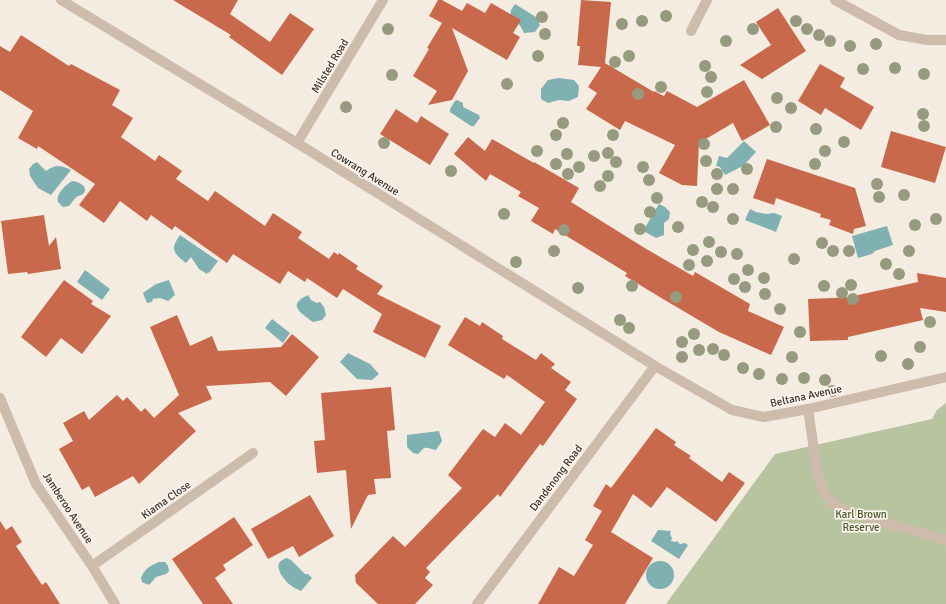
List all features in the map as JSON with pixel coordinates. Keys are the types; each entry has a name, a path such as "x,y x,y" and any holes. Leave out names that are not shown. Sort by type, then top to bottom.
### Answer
{"street":[{"name":"Cowrang Avenue","path":"61,0 656,366"},
{"name":"Milsted Road","path":"296,144 383,0"},
{"path":"691,31 707,0"},
{"path":"835,0 899,35 927,40 946,40"},
{"name":"Beltana Avenue","path":"656,366 732,410 764,417 808,409 946,377"},
{"name":"Dandenong Road","path":"477,604 656,366"},
{"name":"Jamberoo Avenue","path":"0,398 36,484 92,566 115,604"},
{"path":"808,409 818,477 824,493 837,507 858,515 946,540"},
{"name":"Kiama Close","path":"92,566 253,453"}],"green space":[{"name":"Karl Brown Reserve","path":"946,403 946,604 666,604 775,454 932,419 937,410"}],"water":[{"path":"515,4 536,17 540,25 535,32 524,33 515,20 510,17 511,10"},
{"path":"559,78 574,80 579,86 578,97 569,101 559,100 548,103 541,99 541,89 548,80"},
{"path":"457,100 463,103 463,107 479,115 480,118 474,126 471,126 450,112 450,109"},
{"path":"744,141 756,152 743,166 725,175 720,167 716,166 719,156 727,158"},
{"path":"37,162 46,171 58,166 71,170 51,195 38,188 30,176 29,169"},
{"path":"72,181 82,185 85,191 76,197 69,206 63,207 58,202 58,196"},
{"path":"659,204 670,212 669,219 664,223 664,235 656,238 643,231"},
{"path":"750,209 756,212 766,214 774,213 782,216 776,232 745,220"},
{"path":"887,226 893,245 858,258 852,236"},
{"path":"180,235 218,261 209,273 208,272 207,274 199,269 191,257 186,263 178,256 174,250 174,247"},
{"path":"85,270 110,289 102,300 77,282"},
{"path":"169,280 175,295 168,301 160,298 153,299 152,302 147,303 143,293 156,284"},
{"path":"308,295 311,300 317,303 320,302 324,307 326,315 322,320 313,322 298,309 298,302"},
{"path":"272,319 290,333 283,343 265,328"},
{"path":"348,353 370,364 379,374 372,380 357,379 340,362"},
{"path":"439,431 442,441 436,450 424,448 418,454 413,453 407,447 407,435"},
{"path":"658,530 671,531 671,541 677,541 680,544 685,543 688,545 679,559 651,541"},
{"path":"287,558 305,574 308,574 312,578 301,591 290,585 279,570 279,563"},
{"path":"660,561 670,565 674,575 670,585 660,589 650,585 646,575 650,565"},
{"path":"159,562 165,562 169,571 166,574 156,577 149,585 142,582 141,578 146,570 150,566"}],"building":[{"path":"173,0 238,0 230,14 270,42 290,13 314,29 282,75 229,37 231,35"},
{"path":"438,0 442,0 462,11 467,3 485,13 491,3 521,20 513,33 520,37 507,60 452,28 468,71 452,100 428,105 437,91 413,76 442,23 429,16"},
{"path":"581,0 611,2 605,63 654,92 664,96 667,91 697,107 744,80 770,125 742,141 733,123 699,143 697,186 682,185 659,173 675,145 625,121 620,130 586,109 597,93 588,87 601,67 578,65 580,46 577,46"},
{"path":"778,8 806,51 762,79 740,65 771,45 756,22"},
{"path":"21,35 69,66 71,64 120,90 112,105 133,118 121,137 155,161 159,155 182,171 176,179 208,201 215,191 265,226 273,213 302,232 298,238 329,259 334,252 338,255 339,253 358,266 356,269 383,286 377,294 441,326 425,358 373,332 382,314 343,289 337,298 307,278 305,282 288,271 280,284 233,254 227,263 175,226 172,230 151,215 147,221 120,201 104,223 79,205 95,184 38,146 37,149 18,138 33,111 0,90 0,46 10,52"},
{"path":"820,64 845,78 840,87 874,107 861,130 825,108 821,115 798,101"},
{"path":"396,109 417,123 421,116 449,134 430,165 380,134"},
{"path":"891,131 946,147 935,183 881,167"},
{"path":"468,137 485,151 492,139 579,188 571,202 693,276 695,272 750,304 748,311 784,327 771,355 719,332 625,276 627,273 555,229 553,234 531,221 539,208 518,196 521,192 490,174 486,181 454,154"},
{"path":"767,159 855,188 866,226 854,229 853,234 829,225 831,220 820,217 821,214 776,198 774,205 753,198"},
{"path":"44,215 49,246 56,237 61,269 28,274 27,272 8,274 1,221"},
{"path":"917,273 946,278 946,312 920,308 923,320 848,337 848,340 810,341 808,299 858,297 858,295 918,282"},
{"path":"64,280 93,301 91,304 111,316 82,354 61,338 46,357 21,337"},
{"path":"177,315 190,346 212,336 218,351 281,347 292,334 319,357 286,396 270,382 206,386 212,399 178,413 196,431 139,484 133,476 95,497 89,486 82,490 59,449 73,441 63,423 84,411 89,420 117,395 123,401 127,397 141,412 145,408 154,418 179,395 150,327"},
{"path":"465,317 480,326 482,322 503,336 502,339 536,360 541,353 555,364 551,368 571,382 565,390 577,399 543,446 540,444 500,497 498,494 426,568 430,572 425,578 433,585 415,604 378,604 356,583 355,575 393,536 405,547 462,488 448,475 483,429 495,437 505,423 521,435 545,402 507,375 504,379 448,345"},
{"path":"391,387 395,430 387,431 391,478 374,479 376,494 368,495 351,529 346,470 317,473 314,441 325,440 321,393"},
{"path":"656,428 676,442 674,445 691,456 689,458 722,482 729,472 745,483 716,522 667,487 651,508 633,494 611,532 653,558 625,604 538,604 559,567 574,576 593,545 585,540 602,511 593,506 606,484 611,488"},
{"path":"310,495 334,536 299,557 293,546 268,559 251,529"},
{"path":"234,517 253,545 223,565 226,570 215,578 233,604 203,604 172,559"},
{"path":"0,521 6,530 12,526 22,542 16,546 42,585 46,582 60,604 0,604"}]}
